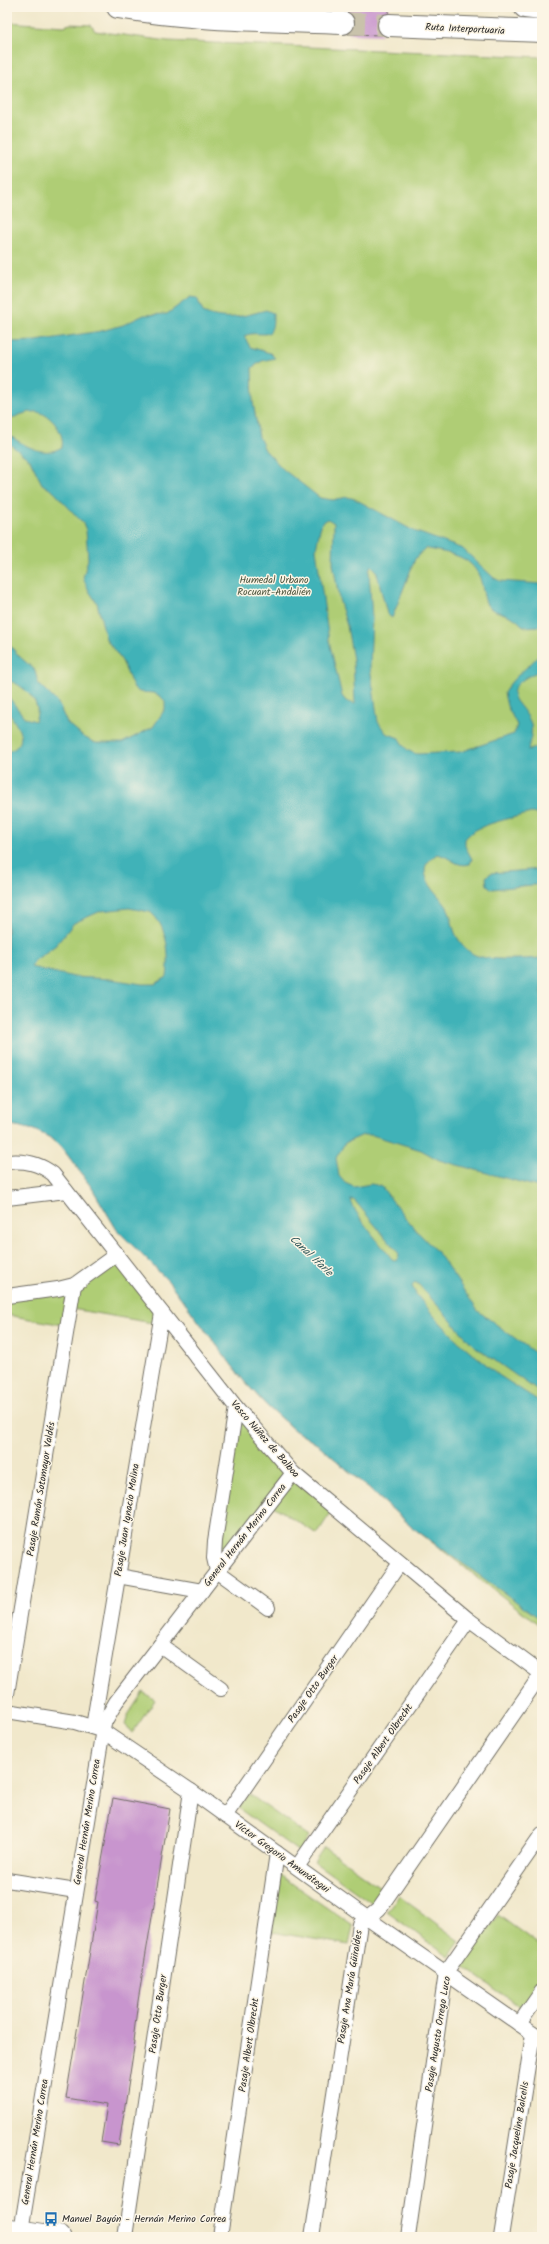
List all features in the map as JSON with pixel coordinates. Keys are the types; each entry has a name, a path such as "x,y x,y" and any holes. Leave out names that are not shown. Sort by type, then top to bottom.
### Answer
{"highway":[{"path":"118,7 157,14 198,17 343,23"},
{"path":"525,7 542,9"},
{"name":"Ruta Interportuaria","path":"389,25 542,31"}],"street":[{"name":"Vasco Núñez de Balboa","path":"7,1162 32,1163 53,1174 236,1407 293,1473 469,1620 542,1674"},
{"path":"7,1198 66,1191"},
{"path":"7,1296 58,1290 74,1285 117,1254"},
{"name":"Pasaje Ramón Sotomayor Valdés","path":"7,1694 74,1285"},
{"name":"Pasaje Juan Ignacio Molina","path":"97,1729 118,1576 162,1313"},
{"path":"236,1407 215,1541 214,1558 217,1571 268,1608"},
{"name":"General Hernán Merino Correa","path":"14,2230 76,1891 97,1729 293,1473"},
{"name":"Pasaje Otto Burger","path":"225,1816 400,1563"},
{"path":"118,1576 202,1591"},
{"name":"Pasaje Albert Olbrecht","path":"297,1867 469,1620"},
{"path":"160,1645 221,1689"},
{"name":"Pasaje Ana María Güiraldes","path":"312,2237 360,1924 379,1909 542,1674"},
{"name":"Víctor Gregorio Amunátegui","path":"7,1711 75,1722 97,1729 191,1791 366,1918 538,2037"},
{"name":"Pasaje Otto Burger","path":"125,2237 191,1791"},
{"name":"Pasaje Augusto Orrego Luco","path":"408,2237 446,1972 542,1834"},
{"name":"Pasaje Albert Olbrecht","path":"220,2237 277,1853"},
{"path":"7,1880 76,1891"},
{"path":"519,2024 542,1992"},
{"name":"Pasaje Jacqueline Balcells","path":"501,2237 538,2037"},
{"path":"14,2230 60,2237"}],"green space":[{"name":"Humedal Urbano Rocuant-Andalién","path":"7,22 64,26 70,24 91,25 95,31 168,41 542,57 542,1627 416,1530 320,1446 294,1430 267,1406 243,1380 169,1282 117,1230 92,1188 63,1149 49,1137 7,1115"},
{"path":"117,1256 160,1313 158,1324 72,1309 76,1286"},
{"path":"71,1289 64,1325 7,1315 7,1298"},
{"path":"237,1411 291,1473 217,1568"},
{"path":"293,1475 333,1509 317,1534 270,1504"},
{"path":"143,1692 155,1700 133,1732 125,1725 128,1715"},
{"path":"249,1794 309,1837 299,1852 238,1808"},
{"path":"324,1847 384,1890 374,1905 314,1862"},
{"path":"280,1875 353,1926 349,1945 272,1932"},
{"path":"399,1896 460,1941 449,1957 387,1912"},
{"path":"498,1915 542,1947 542,1979 521,2008 462,1965"}],"water":[{"name":"Canal Ifarle","path":"190,297 197,298 203,312 219,317 242,316 266,310 273,313 273,323 269,333 250,334 244,336 250,347 270,353 275,358 262,361 252,368 253,402 259,437 265,450 284,470 320,498 333,500 347,497 355,499 414,531 463,549 494,578 500,581 542,584 542,626 523,627 514,618 494,610 487,605 480,578 476,570 464,559 425,548 415,559 392,618 387,614 376,570 371,565 369,571 372,618 370,667 378,722 386,733 399,738 410,752 417,754 460,752 514,734 517,725 507,706 504,693 512,681 538,657 542,651 542,670 526,677 521,681 514,690 514,695 516,701 527,715 531,724 528,751 542,744 542,818 538,814 531,813 486,825 470,834 465,839 465,846 472,859 470,864 465,865 457,863 437,854 427,863 425,870 427,880 430,885 449,910 456,935 470,952 481,957 489,958 542,958 542,1188 439,1160 421,1150 372,1135 363,1135 345,1143 336,1158 339,1176 345,1183 354,1187 371,1184 381,1186 411,1225 439,1254 478,1311 542,1358 542,1394 473,1345 419,1285 415,1282 412,1286 416,1294 435,1317 459,1342 500,1376 542,1403 542,1620 416,1530 320,1446 294,1430 267,1406 243,1380 169,1282 117,1230 92,1188 63,1149 49,1137 34,1130 7,1124 7,752 15,748 21,738 20,733 8,711 7,695 25,718 35,721 37,708 33,699 25,690 16,684 7,681 7,642 20,657 35,670 38,683 58,703 67,723 82,736 95,743 122,743 153,727 165,709 165,701 154,693 139,692 133,687 122,661 106,639 97,603 83,578 88,559 86,530 83,523 54,492 42,484 30,460 7,442 7,434 26,446 40,451 55,450 62,447 59,430 47,416 37,412 25,413 7,421 7,342 36,341 101,331 123,325 144,315 167,314","holes":["328,519 334,523 333,563 339,599 347,626 353,660 355,704 346,701 342,696 329,641 316,549 322,523","129,908 150,912 161,925 164,933 168,951 167,977 155,984 142,984 110,979 74,977 31,967 34,961 56,945 74,923 101,911","351,1199 355,1201 399,1254 397,1261 392,1259 352,1205"]},
{"path":"542,869 542,884 492,889 487,885 486,877 491,873"}],"building":[{"path":"344,7 389,7 389,13 379,18 377,24 378,30 382,35 348,34 353,30 355,23 354,17 344,11"},
{"path":"113,1798 170,1809 138,2001 133,2041 135,2041 119,2145 101,2142 107,2105 66,2098 98,1902 95,1901"}],"tunnel":[{"path":"343,23 389,25"}],"place":[{"name":"Manuel Bayón - Hernán Merino Correa","path":"51,2219"}]}
